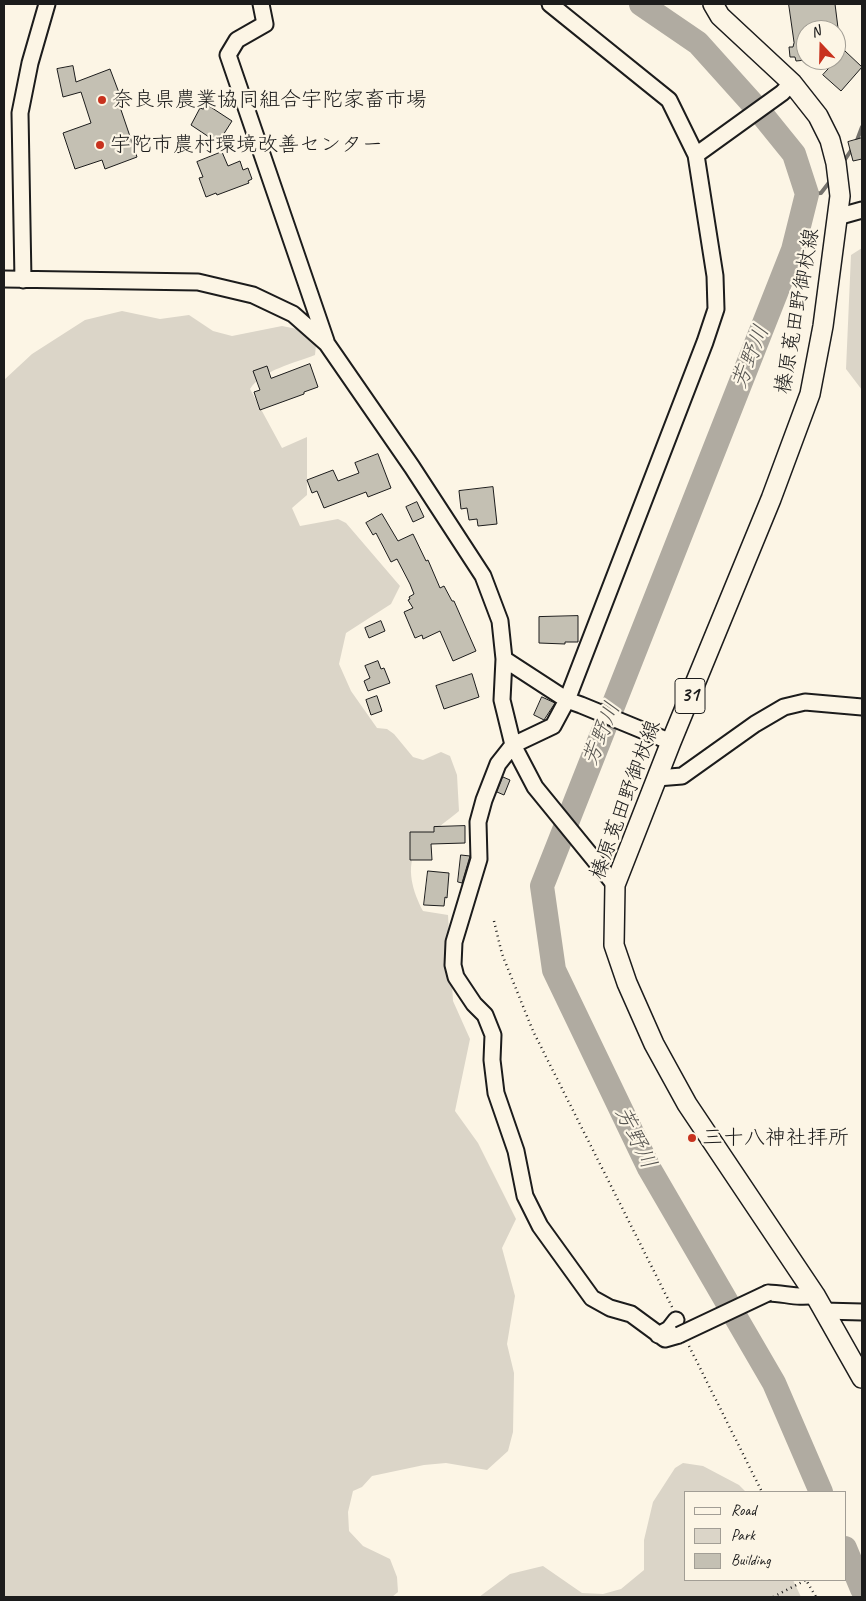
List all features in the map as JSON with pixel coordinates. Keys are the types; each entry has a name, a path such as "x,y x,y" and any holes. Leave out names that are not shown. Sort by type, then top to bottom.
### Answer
{"main road":[{"name":"榛原菟田野御杖線","path":"713,4 720,16 787,88 818,116 830,140 836,163 840,196 823,326 810,394 772,499 667,740 657,778 612,882 614,945 627,983 654,1044 687,1104 819,1303 862,1378"}],"street":[{"path":"23,280 20,113 30,63 47,4"},
{"path":"261,4 265,24 237,40 228,55 327,344"},
{"path":"550,4 669,100 696,155 716,276 716,309 574,702 553,726 512,745 498,764 478,822 478,860 454,942 453,965 456,977 474,1004 485,1015 493,1035 492,1060 496,1093 516,1150 525,1196 540,1226 592,1298 610,1308 631,1314 665,1339 684,1341 768,1293 780,1293 862,1312"},
{"path":"696,155 787,88"},
{"path":"837,217 862,210"},
{"path":"4,280 198,282 253,295 293,314 327,344 412,467 483,576 500,621 504,659 502,700 512,745 535,787 612,882"},
{"path":"504,659 574,702 667,740"},
{"path":"657,778 682,776 755,724 784,708 805,702 862,707"},
{"path":"658,1335 669,1329 676,1320"}],"path":[{"path":"494,921 502,954 533,1031 671,1304 676,1320"},
{"path":"684,1341 761,1491"},
{"path":"773,1597 804,1581"},
{"path":"807,1581 816,1597"}],"green space":[{"path":"862,248 862,390 846,369 851,255"},
{"path":"122,311 160,319 189,315 213,331 232,336 282,326 302,330 316,345 315,355 271,372 255,382 250,389 282,448 307,437 307,495 292,508 300,526 338,519 346,523 400,586 391,604 346,633 339,664 351,691 377,728 387,729 394,734 413,757 423,760 441,752 450,756 457,775 459,811 420,843 413,855 411,871 416,896 423,911 448,915 453,1001 470,1039 455,1111 478,1143 516,1219 502,1248 515,1296 507,1344 514,1373 513,1432 508,1451 487,1470 446,1463 424,1465 372,1476 362,1487 353,1491 348,1512 349,1531 363,1546 390,1559 397,1577 398,1592 392,1597 4,1597 4,380 32,354 85,320"},
{"path":"683,1463 703,1466 739,1485 745,1491 684,1491 684,1581 793,1581 801,1597 479,1597 510,1574 543,1566 582,1593 603,1594 621,1589 644,1570 644,1540 653,1502 675,1468"}],"building":[{"path":"789,4 835,4 837,20 796,20 796,61 795,57 790,57 789,47 793,47"},
{"path":"846,52 862,67 841,91 823,75 828,70 846,70"},
{"path":"73,66 76,82 110,69 124,106 120,107 137,157 105,169 102,160 75,169 63,133 91,123 81,92 63,97 57,69"},
{"path":"206,104 232,121 218,143 191,125 200,108 203,109"},
{"path":"862,138 862,159 853,161 848,142"},
{"path":"222,152 228,166 240,161 243,170 248,168 252,179 248,181 249,183 217,195 216,193 206,197 199,178 203,177 197,162"},
{"path":"310,364 318,387 260,410 254,392 260,390 253,371 267,366 271,378"},
{"path":"378,454 391,488 368,497 366,492 324,508 317,491 312,493 307,480 333,470 338,481 359,473 355,463"},
{"path":"493,487 497,524 478,526 477,519 469,520 467,508 461,509 459,491"},
{"path":"417,502 424,517 413,522 406,507"},
{"path":"382,514 398,541 413,534 426,561 428,560 440,588 444,586 452,601 454,601 476,651 453,661 440,631 423,639 422,635 415,638 404,612 413,608 408,600 414,594 410,584 397,559 391,562 376,533 373,535 366,523"},
{"path":"578,616 578,642 565,642 565,644 539,643 539,617"},
{"path":"381,621 385,631 369,638 365,628"},
{"path":"378,661 381,669 384,668 390,683 368,691 364,681 370,678 365,666"},
{"path":"472,674 479,697 444,709 436,686"},
{"path":"377,696 382,711 371,715 366,700"},
{"path":"542,697 555,703 544,720 534,715"},
{"path":"503,777 510,780 504,795 497,792"},
{"path":"465,826 465,843 431,844 432,860 410,860 410,832 434,832 434,827"},
{"path":"461,855 470,856 462,883 458,882"},
{"path":"428,871 449,873 447,898 445,897 444,906 424,905"}],"waterway":[{"name":"芳野川","path":"641,4 698,43 760,112 794,154 807,194 793,250 542,886 554,970 649,1168 774,1383 821,1491"},
{"path":"856,143 862,127"},
{"path":"842,164 852,149"},
{"path":"807,194 821,193 831,180"},
{"name":"芳野川","path":"846,1550 862,1589"}],"place":[{"name":"奈良県農業協同組合宇陀家畜市場","path":"102,100"},
{"name":"宇陀市農村環境改善センター","path":"100,145"},
{"name":"三十八神社拝所","path":"692,1138"}]}
